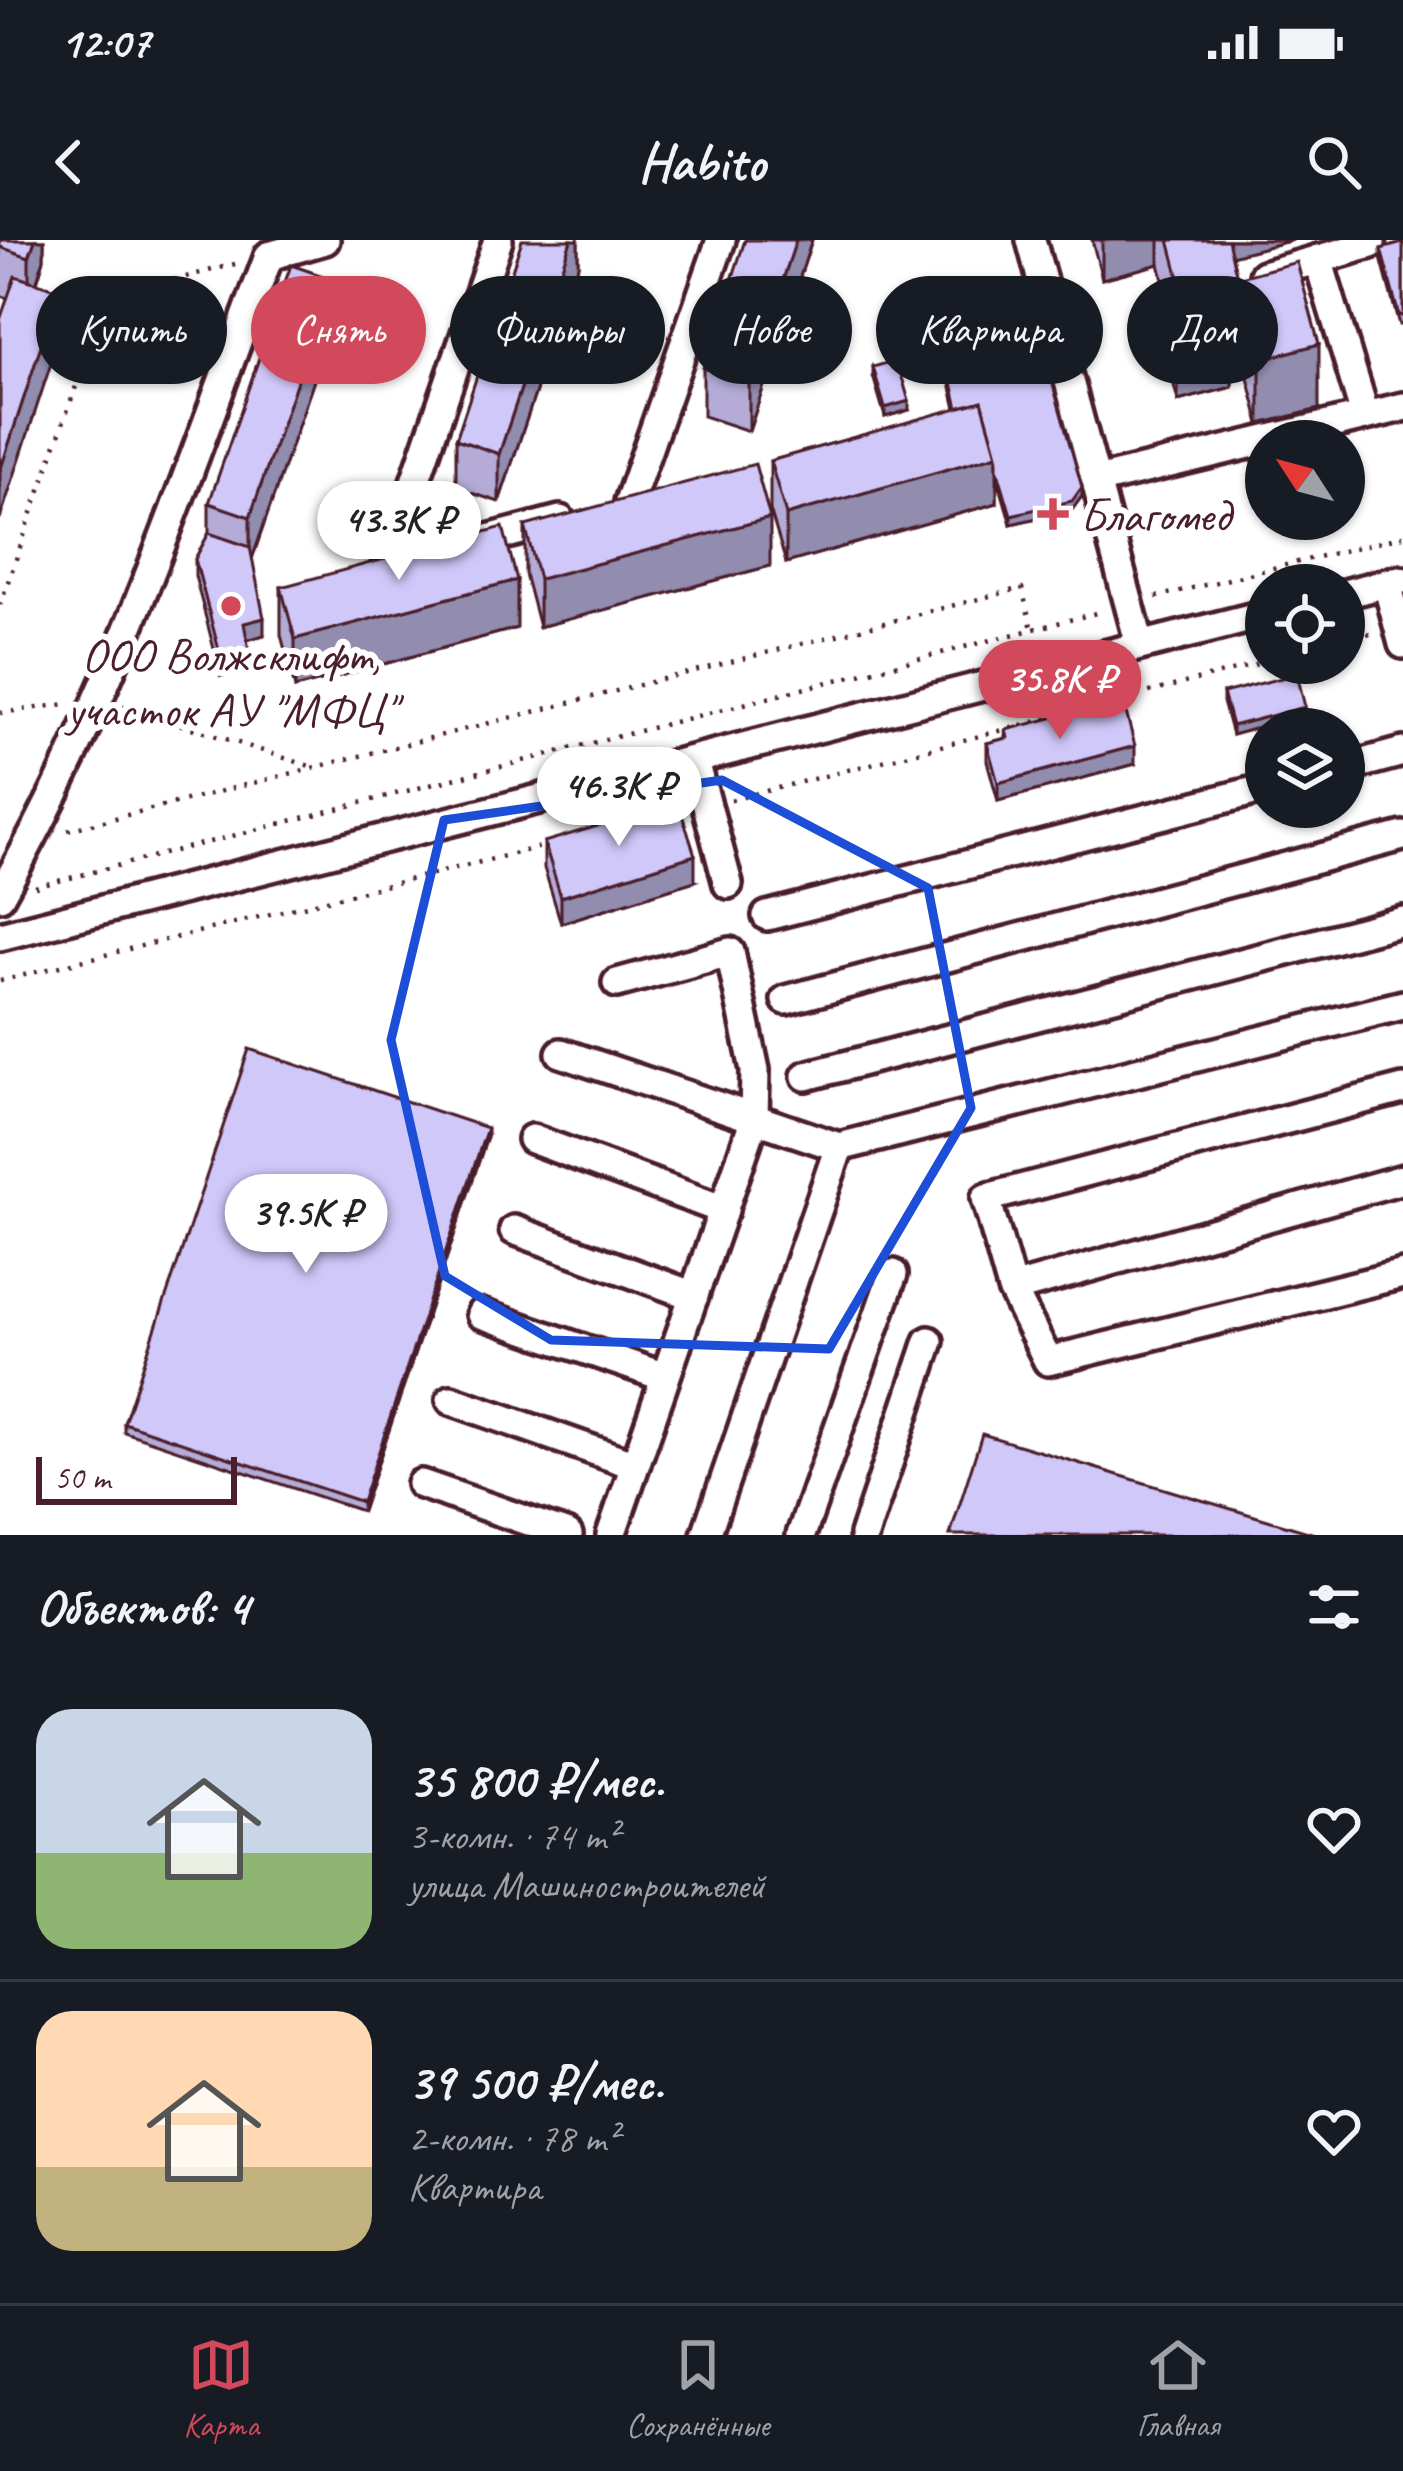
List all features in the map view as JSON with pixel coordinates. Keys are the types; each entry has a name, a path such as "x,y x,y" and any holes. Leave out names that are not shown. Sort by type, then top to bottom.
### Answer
{"street":[{"path":"0,896 33,839 100,698 264,248 326,240"},
{"path":"387,566 498,240"},
{"path":"452,549 618,505 721,240"},
{"path":"1031,240 1141,645"},
{"path":"1260,276 1371,244 1370,240"},
{"path":"1318,259 1366,415"},
{"path":"1096,481 1403,406"},
{"path":"1365,589 1395,581 1403,644"},
{"path":"0,936 1245,619"},
{"path":"1365,762 1403,752"},
{"path":"695,761 728,884"},
{"path":"767,916 1245,793"},
{"path":"786,1000 1403,836"},
{"path":"806,1076 1403,921"},
{"path":"611,1535 754,1121 754,1070 730,952 617,982"},
{"path":"561,1053 839,1148 1403,1005"},
{"path":"1403,1089 986,1198 1012,1289 1048,1361 1403,1274"},
{"path":"532,1139 724,1210"},
{"path":"706,1535 839,1148"},
{"path":"1012,1289 1403,1179"},
{"path":"514,1230 694,1296"},
{"path":"809,1533 893,1274"},
{"path":"481,1314 665,1376"},
{"path":"864,1535 929,1341"},
{"path":"452,1400 635,1466"},
{"path":"421,1484 568,1535"}],"path":[{"path":"174,276 264,248"},
{"path":"0,605 77,384"},
{"path":"0,896 1403,536"},
{"path":"33,839 1022,588 1032,629"},
{"path":"705,806 1245,667"},
{"path":"1052,691 1059,716"},
{"path":"0,713 100,698 315,767"},
{"path":"0,981 546,846"}],"highlighted area":[{"path":"722,780 928,888 971,1108 829,1349 551,1340 445,1276 391,1040 444,820"}],"building":[{"path":"0,240 35,240 29,257 0,247"},
{"path":"522,240 571,240 559,276 510,276"},
{"path":"745,240 796,240 784,276 733,276"},
{"path":"1169,240 1228,240 1237,276 1178,276"},
{"path":"1403,243 1403,315 1399,316 1381,249"},
{"path":"1297,262 1319,344 1278,355 1278,276 1244,276"},
{"path":"291,265 323,276 287,276"},
{"path":"15,276 36,283 36,361 0,471 0,320"},
{"path":"251,381 296,384 250,517 209,503"},
{"path":"474,384 523,384 499,454 456,439"},
{"path":"878,384 904,384 909,401 885,408"},
{"path":"952,384 1053,384 1082,487 1072,501 1011,515 982,401 958,408"},
{"path":"982,401 997,455 786,515 770,461"},
{"path":"755,464 770,518 539,579 525,526"},
{"path":"503,527 517,580 295,639 281,587"},
{"name":"ООО Волжсклифт, участок АУ \"МФЦ\"","path":"209,533 250,547 264,618 244,623 249,650 221,658 195,559"},
{"path":"1258,684 1299,684 1305,707 1245,708 1245,723 1232,726 1223,693"},
{"path":"1124,705 1135,746 998,783 987,743 1008,738 1006,730 1096,706 1098,713"},
{"path":"678,802 695,855 561,897 544,842"},
{"path":"249,1049 487,1128 362,1502 124,1423"},
{"path":"982,1434 1318,1535 950,1535"}],"place":[{"name":"Благомед","path":"1053,514"},
{"name":"ООО Волжсклифт, участок АУ \"МФЦ\"","path":"231,606"}]}
